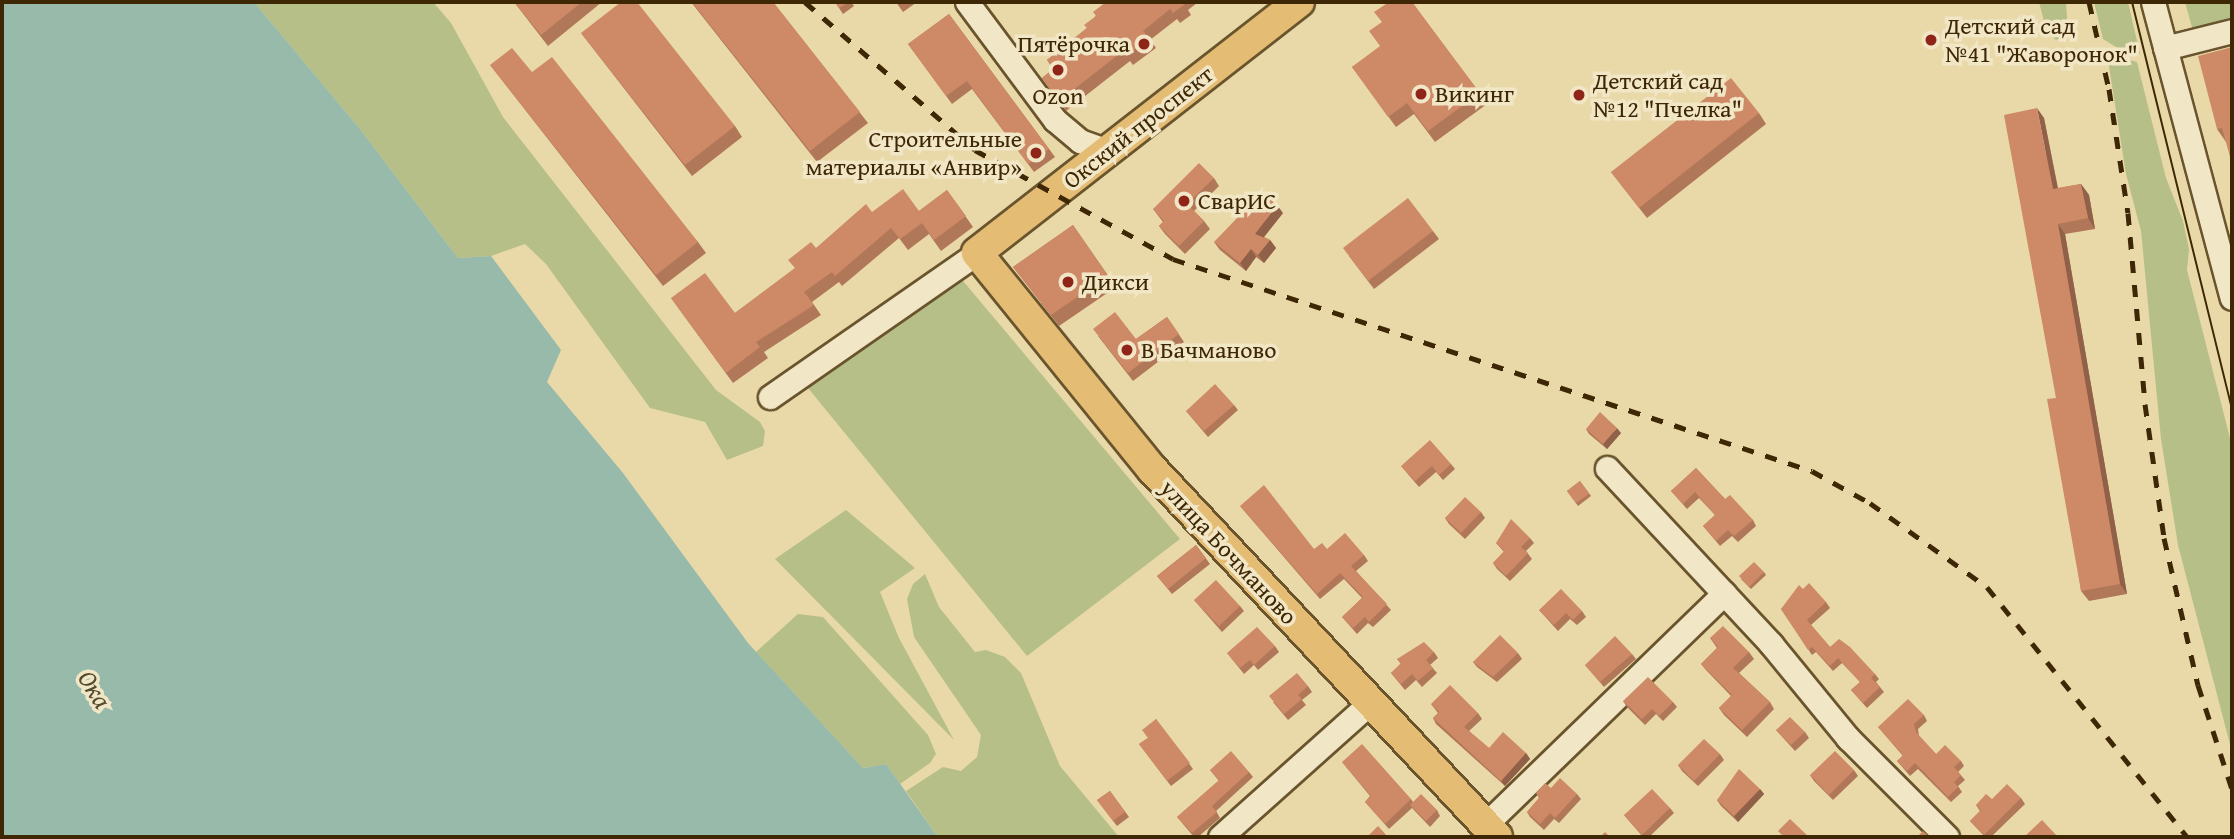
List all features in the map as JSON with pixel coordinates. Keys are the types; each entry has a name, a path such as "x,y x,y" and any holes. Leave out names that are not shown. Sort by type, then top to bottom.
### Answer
{"main road":[{"name":"Окский проспект","path":"977,253 1299,2"},
{"name":"улица Бочманово","path":"977,253 1112,424 1491,831"}],"street":[{"path":"967,2 1055,120 1080,141 1107,151"},
{"path":"2153,2 2232,298"},
{"path":"2165,48 2232,31"},
{"path":"770,397 977,253"},
{"path":"1607,468 1724,593 1848,738 1947,837"},
{"path":"1491,831 1724,593"},
{"path":"1220,837 1370,702"}],"green space":[{"path":"254,2 433,2 451,23 503,117 716,390 760,422 765,431 763,446 727,460 705,422 650,408 546,264 525,244 491,256 458,258 360,129"},
{"path":"2039,2 2066,2 2068,35 2056,40 2047,33"},
{"path":"2094,2 2128,2 2140,54 2126,53 2103,39"},
{"path":"2185,2 2232,2 2232,20 2193,31"},
{"path":"2107,54 2137,62 2166,178 2183,221 2189,249 2187,270 2232,446 2232,752 2178,545 2161,439 2141,231 2126,174"},
{"path":"958,275 1180,539 1027,656 808,388 817,372"},
{"path":"846,510 915,568 880,592 899,638 954,740 775,559"},
{"path":"925,574 939,607 975,652 986,650 1005,657 1021,673 1060,766 1119,837 938,837 906,791 943,767 961,771 977,757 981,735 914,637 907,599 913,584"},
{"path":"798,614 823,617 928,735 936,754 930,763 900,784 886,764 863,768 756,652"}],"water":[{"name":"Ока","path":"2,2 254,2 360,129 458,258 491,256 561,350 547,382 623,473 748,643 863,768 886,764 938,837 2,837"}],"building":[{"path":"514,2 582,2 541,35"},
{"path":"621,2 637,2 735,126 685,165 581,33"},
{"path":"692,2 773,2 860,112 810,151"},
{"path":"835,2 849,2 839,8"},
{"path":"1106,2 1182,2 1184,5 1173,13 1170,9 1143,31 1149,38 1126,56 1123,51 1059,101 1042,78 1054,69 1047,60 1087,28 1084,25 1096,16 1093,12"},
{"path":"1389,2 1412,2 1480,93 1428,131 1407,103 1388,117 1352,67 1380,46 1369,31 1382,22 1374,12"},
{"path":"949,14 1049,149 1028,164 967,81 946,96 908,44"},
{"path":"2232,47 2232,164 2222,128 2217,129 2198,56"},
{"path":"512,48 532,72 552,57 698,242 656,275 490,65"},
{"path":"1731,78 1759,113 1639,208 1611,172"},
{"path":"2037,108 2053,189 2081,184 2088,218 2058,224 2120,584 2081,591 2047,399 2056,398 2004,115"},
{"path":"1199,163 1214,178 1187,204 1204,221 1179,246 1159,226 1164,221 1153,209"},
{"path":"903,189 919,211 947,190 966,216 934,240 922,223 900,239 891,228 835,276 832,272 804,292 814,305 756,342 760,347 726,373 671,298 705,273 735,313 795,268 788,260 811,242 816,248 866,204 872,212"},
{"path":"1262,192 1277,205 1255,234 1270,240 1258,255 1251,249 1240,263 1214,242"},
{"path":"1408,198 1433,231 1368,281 1343,248"},
{"name":"Дикси","path":"1073,225 1108,276 1051,315 1013,267"},
{"path":"1115,312 1136,339 1167,317 1179,334 1128,373 1093,329"},
{"path":"1215,384 1234,405 1204,431 1186,411"},
{"path":"1600,412 1617,428 1603,444 1586,429"},
{"path":"1430,440 1451,464 1439,475 1432,466 1415,481 1401,466"},
{"path":"1696,468 1725,499 1730,495 1753,520 1734,536 1728,530 1716,541 1703,526 1715,515 1695,492 1683,504 1671,491"},
{"path":"1580,481 1589,494 1576,503 1567,491"},
{"path":"1264,485 1314,549 1322,543 1327,549 1345,533 1364,555 1351,566 1387,604 1369,622 1365,617 1353,628 1342,617 1363,597 1340,573 1317,594 1240,506"},
{"path":"1465,497 1481,512 1461,533 1445,518"},
{"path":"1511,519 1530,538 1521,547 1528,553 1506,576 1493,563 1504,551 1496,543"},
{"path":"1196,545 1206,558 1168,589 1157,576"},
{"path":"1754,562 1764,572 1749,587 1739,576"},
{"path":"1216,580 1240,606 1219,626 1194,600"},
{"path":"1809,583 1826,602 1807,620 1830,647 1839,639 1875,674 1871,678 1880,687 1863,703 1851,690 1860,682 1838,658 1830,666 1812,647 1808,650 1781,609 1799,585 1803,589"},
{"path":"1561,589 1582,611 1573,620 1566,613 1554,625 1539,610"},
{"path":"1723,626 1749,652 1733,668 1770,702 1742,730 1719,708 1732,695 1701,664 1718,647 1710,638"},
{"path":"1257,627 1275,646 1254,665 1250,660 1240,668 1227,653"},
{"path":"1500,635 1518,653 1493,677 1473,662"},
{"path":"1615,636 1632,654 1600,682 1585,665"},
{"path":"1424,642 1434,652 1426,660 1433,668 1418,681 1412,674 1401,684 1391,673 1401,663 1397,659"},
{"path":"1297,673 1308,686 1298,695 1302,699 1284,714 1269,696"},
{"path":"1648,677 1673,702 1659,716 1652,709 1642,719 1623,701"},
{"path":"1450,685 1478,713 1464,727 1489,748 1503,732 1526,753 1501,781 1433,718 1439,712 1431,704"},
{"path":"1908,699 1924,715 1914,724 1916,732 1936,754 1945,745 1961,761 1954,767 1961,775 1954,782 1958,787 1948,797 1915,763 1907,771 1897,761 1903,755 1878,727"},
{"path":"1790,717 1805,732 1791,745 1776,730"},
{"path":"1156,719 1190,763 1167,781 1139,744 1148,738 1142,730"},
{"path":"1704,739 1720,754 1694,781 1678,765"},
{"path":"1362,744 1411,799 1385,824 1365,802 1371,796 1342,762"},
{"path":"1231,751 1249,772 1212,806 1217,812 1192,833 1177,817 1219,780 1210,770"},
{"path":"1835,751 1854,770 1829,795 1810,775"},
{"path":"1739,769 1760,789 1734,816 1717,800"},
{"path":"1560,778 1577,794 1555,818 1550,813 1540,824 1527,812 1540,797 1536,793 1545,783 1551,788"},
{"path":"2007,784 2021,798 1984,835 1970,821 1981,810 1976,805 1986,794 1992,799"},
{"path":"1652,789 1670,808 1642,835 1624,815"},
{"path":"1110,791 1125,812 1113,821 1097,800"},
{"path":"1421,794 1437,810 1426,821 1410,805"},
{"path":"1790,819 1809,837 1784,837 1778,831"},
{"path":"2042,820 2058,837 2024,837"},
{"path":"1378,826 1388,837 1367,837"},
{"path":"1923,831 1930,837 1917,837"}],"tram line":[{"path":"2132,2 2232,410"}],"railway":[{"path":"805,2 975,150 1173,259 1812,471 1870,503 1987,587 2187,837"},
{"path":"2089,2 2109,89 2128,213 2145,404 2164,538 2198,685 2232,789"}],"place":[{"name":"Детский сад №41 \"Жаворонок\"","path":"1931,40"},
{"name":"Пятёрочка","path":"1144,44"},
{"name":"Ozon","path":"1058,70"},
{"name":"Викинг","path":"1421,94"},
{"name":"Детский сад №12 \"Пчелка\"","path":"1579,95"},
{"name":"Строительные материалы «Анвир»","path":"1036,153"},
{"name":"СварИС","path":"1184,201"},
{"name":"Дикси","path":"1068,282"},
{"name":"В Бачманово","path":"1127,350"}]}
